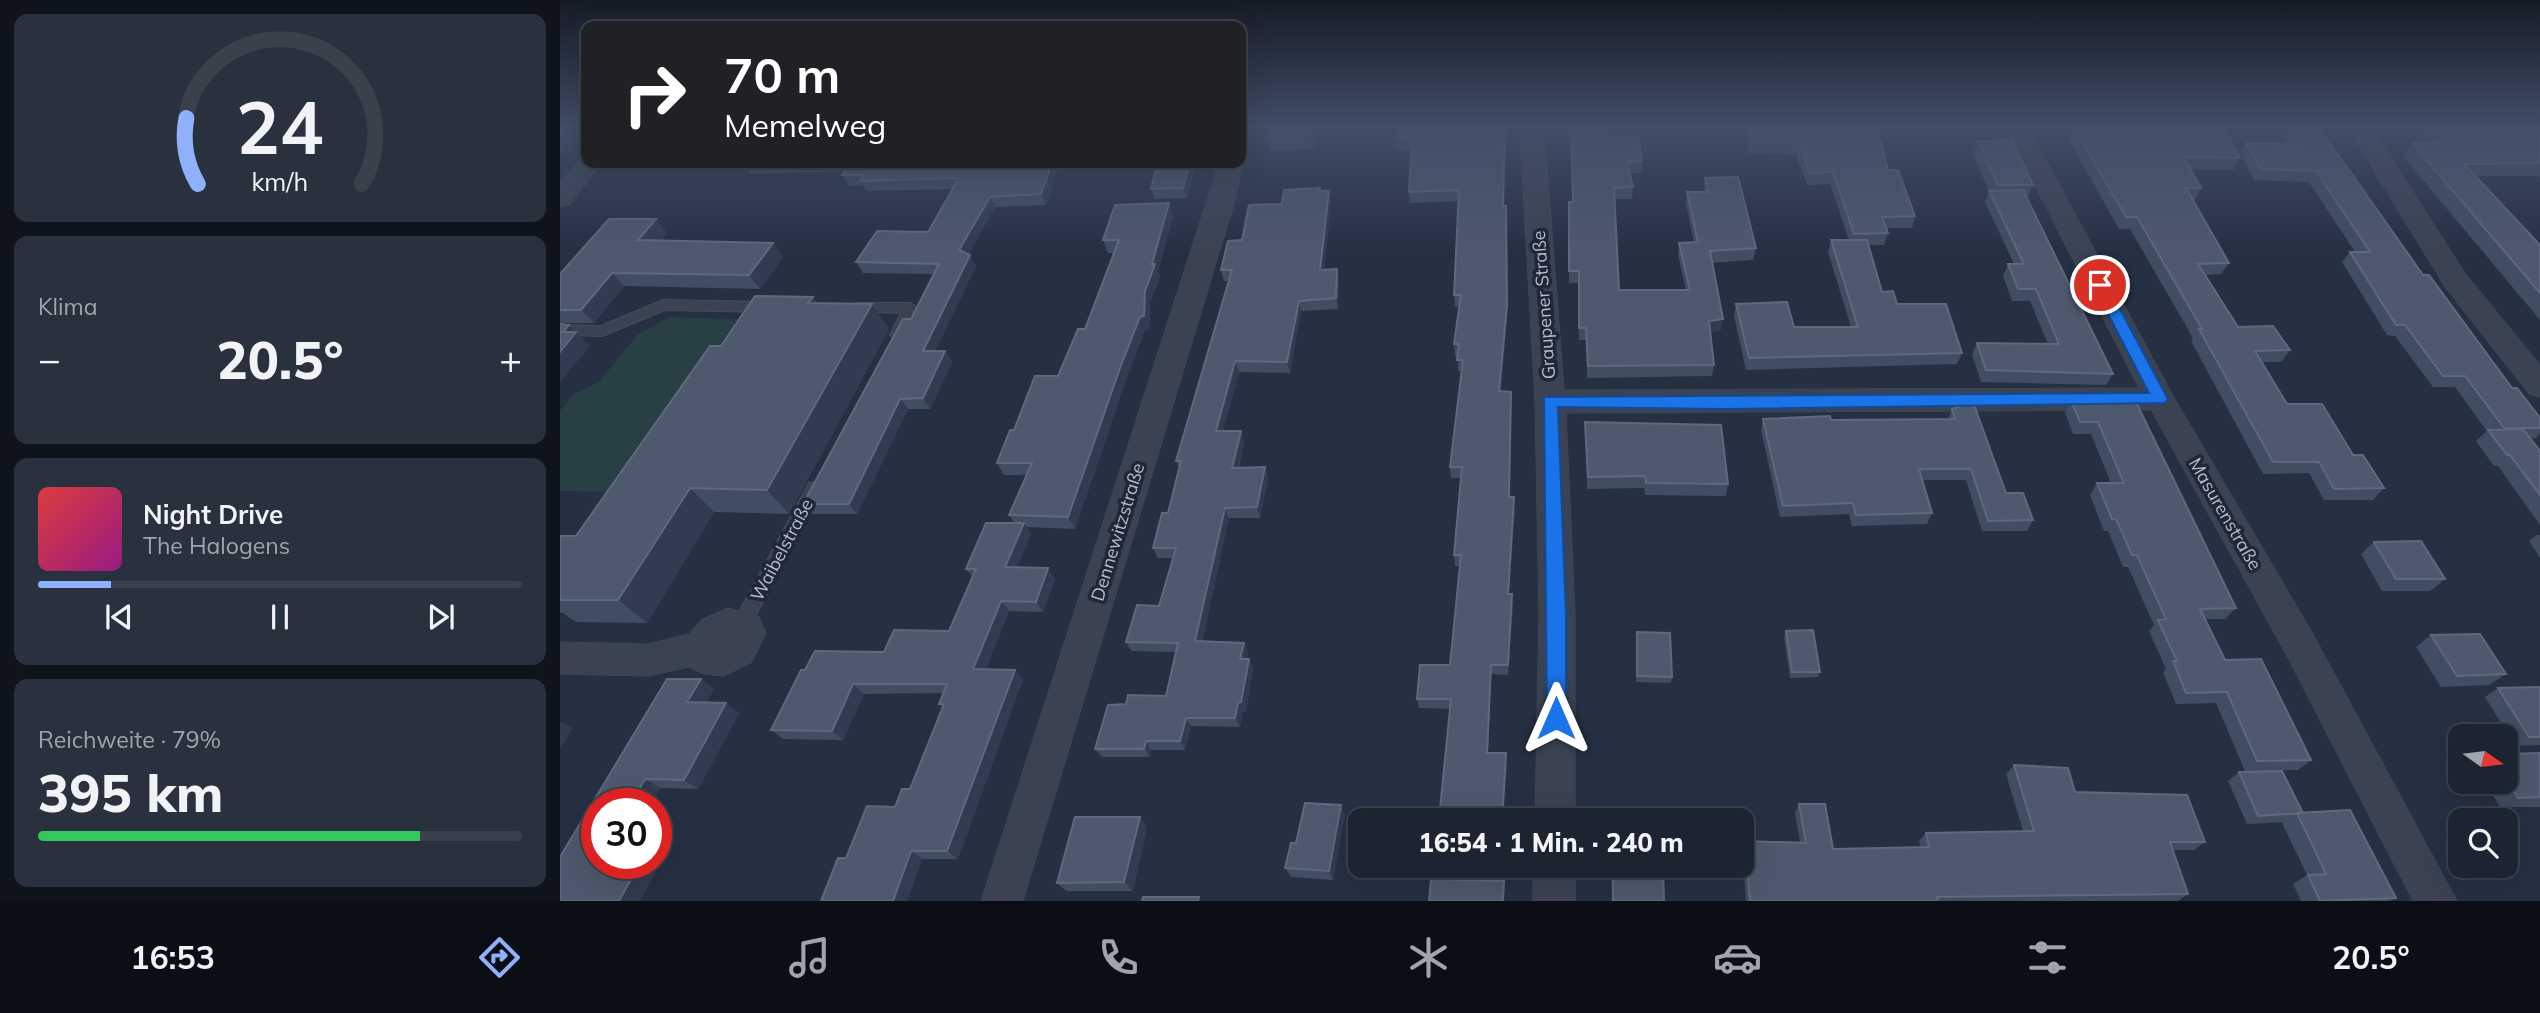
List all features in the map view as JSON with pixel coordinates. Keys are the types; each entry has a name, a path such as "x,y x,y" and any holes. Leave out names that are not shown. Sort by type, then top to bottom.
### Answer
{"street":[{"path":"560,199 586,168"},
{"name":"Dennewitzstraße","path":"1002,901 1219,211 1230,168"},
{"name":"Graupener Straße","path":"1535,168 1550,401 1557,615 1555,808"},
{"name":"Masurenstraße","path":"2037,168 2160,399 2300,645 2436,901"},
{"path":"2385,168 2455,280 2540,386"},
{"path":"1550,401 1725,403 2160,399"},
{"name":"Waibelstraße","path":"560,658 648,660 701,648 714,630 729,624 742,624"},
{"path":"1554,901 1555,878"}],"lane":[{"path":"560,330 601,331 663,304 785,307"},
{"path":"834,308 911,308 889,349"},
{"name":"Waibelstraße","path":"742,624 822,475"}],"green space":[{"path":"670,317 752,320 633,492 560,491 560,411 573,394 599,382 638,334"}],"building":[{"path":"846,168 1050,168 1041,194 990,197 959,250 970,255 923,351 945,351 923,398 900,399 849,504 803,504 903,319 911,319 939,264 856,262 877,231 928,232 959,178 860,181 864,175 842,175"},
{"path":"1156,168 1189,168 1183,188 1151,189"},
{"path":"1410,168 1504,168 1507,305 1499,391 1511,392 1509,497 1514,497 1508,594 1512,594 1508,665 1491,665 1487,753 1506,753 1503,808 1440,808 1451,699 1417,699 1420,665 1450,665 1461,555 1454,555 1462,467 1450,467 1463,360 1457,360 1459,344 1454,344 1461,295 1454,295 1459,190 1409,192"},
{"path":"1572,168 1628,168 1633,187 1614,188 1619,290 1690,290 1679,243 1698,242 1687,192 1708,192 1705,178 1738,177 1756,248 1710,251 1723,319 1709,321 1714,365 1588,366 1586,328 1579,328 1579,271 1569,271 1569,202 1573,202"},
{"path":"1807,168 1898,170 1915,216 1882,217 1888,233 1854,234 1833,172 1809,173"},
{"path":"1990,168 2025,168 2033,185 1998,185"},
{"path":"2097,168 2189,168 2201,188 2186,188 2229,263 2198,264 2238,327 2273,326 2290,350 2255,351 2287,404 2322,404 2353,455 2363,455 2384,488 2334,489 2319,462 2273,462 2199,329 2202,329 2137,217 2126,217"},
{"path":"2348,168 2423,275 2429,275 2512,388 2517,388 2540,418 2540,428 2504,428 2465,376 2443,376 2405,325 2396,325 2350,252 2370,252 2316,171 2260,169"},
{"path":"2433,168 2468,168 2540,245 2540,293"},
{"path":"1320,188 1320,191 1329,191 1320,270 1337,269 1336,298 1299,301 1287,362 1235,361 1216,431 1241,431 1232,468 1265,467 1257,507 1225,508 1195,641 1244,643 1240,659 1249,659 1241,702 1238,703 1235,718 1186,718 1180,741 1146,741 1144,749 1095,749 1108,705 1126,704 1128,695 1166,696 1178,643 1126,642 1137,605 1159,606 1176,548 1153,548 1162,513 1168,513 1181,461 1176,461 1232,270 1221,270 1228,241 1242,240 1249,205 1282,204 1284,190"},
{"path":"2023,190 2113,374 1986,370 1977,343 2059,344 2036,289 2018,289 2008,264 2024,264 1989,191"},
{"path":"1169,203 1152,264 1155,264 1145,291 1144,316 1140,317 1120,368 1068,517 1009,515 1032,463 997,463 1010,430 1014,430 1035,376 1058,376 1078,329 1085,329 1119,240 1103,240 1115,205"},
{"path":"609,219 656,219 638,240 773,243 749,275 612,273 581,310 560,310 560,274"},
{"path":"1831,240 1867,240 1882,292 1893,291 1897,304 1946,304 1962,353 1749,358 1736,304 1787,302 1794,327 1858,327"},
{"path":"755,296 813,297 808,303 872,304 767,490 690,488 618,600 560,600 560,536 576,536 710,346 721,346"},
{"path":"560,324 569,325 563,332 576,332 560,352"},
{"path":"2135,400 2236,608 2200,609 2225,660 2261,659 2311,760 2257,761 2227,692 2186,693 2173,661 2177,661 2158,620 2166,619 2137,555 2132,555 2116,519 2112,519 2097,483 2124,483 2098,422 2080,422 2071,401"},
{"path":"1973,402 2006,493 2023,493 2033,520 1988,521 1971,469 1919,469 1932,513 1856,515 1853,503 1783,506 1763,419 1830,416 1831,420 1955,419 1952,409"},
{"path":"1585,422 1721,425 1728,484 1646,483 1645,476 1588,477"},
{"path":"2523,429 2540,451 2540,495 2488,430"},
{"path":"986,523 1024,523 1005,567 1048,568 1036,602 1001,601 973,669 1015,670 947,851 911,851 893,901 821,901 838,858 846,858 867,806 895,807 902,789 910,789 944,704 939,704 947,684 853,684 832,731 771,730 801,670 805,670 815,651 884,652 894,630 949,631 976,569 966,569"},
{"path":"2421,541 2445,579 2396,579 2374,542"},
{"path":"1813,630 1820,672 1792,672 1786,631"},
{"path":"1637,632 1670,633 1672,677 1637,676"},
{"path":"2480,634 2506,674 2457,676 2431,635"},
{"path":"667,679 701,679 687,702 726,703 684,780 645,779 640,788 601,788"},
{"path":"2540,687 2540,737 2529,737 2498,688"},
{"path":"2540,753 2540,797 2518,798 2516,794 2518,794 2518,754"},
{"path":"2014,765 2068,768 2075,792 2187,795 2205,842 2170,842 2188,894 1937,897 1938,901 1750,901 1748,878 1754,878 1754,841 1806,843 1799,804 1825,804 1833,849 1929,847 1926,833 2034,831"},
{"path":"2282,771 2303,813 2258,816 2239,772"},
{"path":"1305,803 1341,805 1329,871 1285,868 1291,843 1296,843"},
{"path":"2350,810 2396,898 2320,901 2308,875 2326,874 2297,813"},
{"path":"1075,817 1140,817 1124,882 1057,883"},
{"path":"581,822 581,879 631,879 619,901 560,901 560,857"},
{"path":"1613,878 1663,878 1664,901 1613,901"},
{"path":"1431,879 1504,881 1503,901 1429,901"},
{"path":"1143,897 1199,897 1198,901 1142,901"}],"route":[{"path":"1556,718 1557,615 1550,401 1725,403 2160,399 2100,285"}]}
